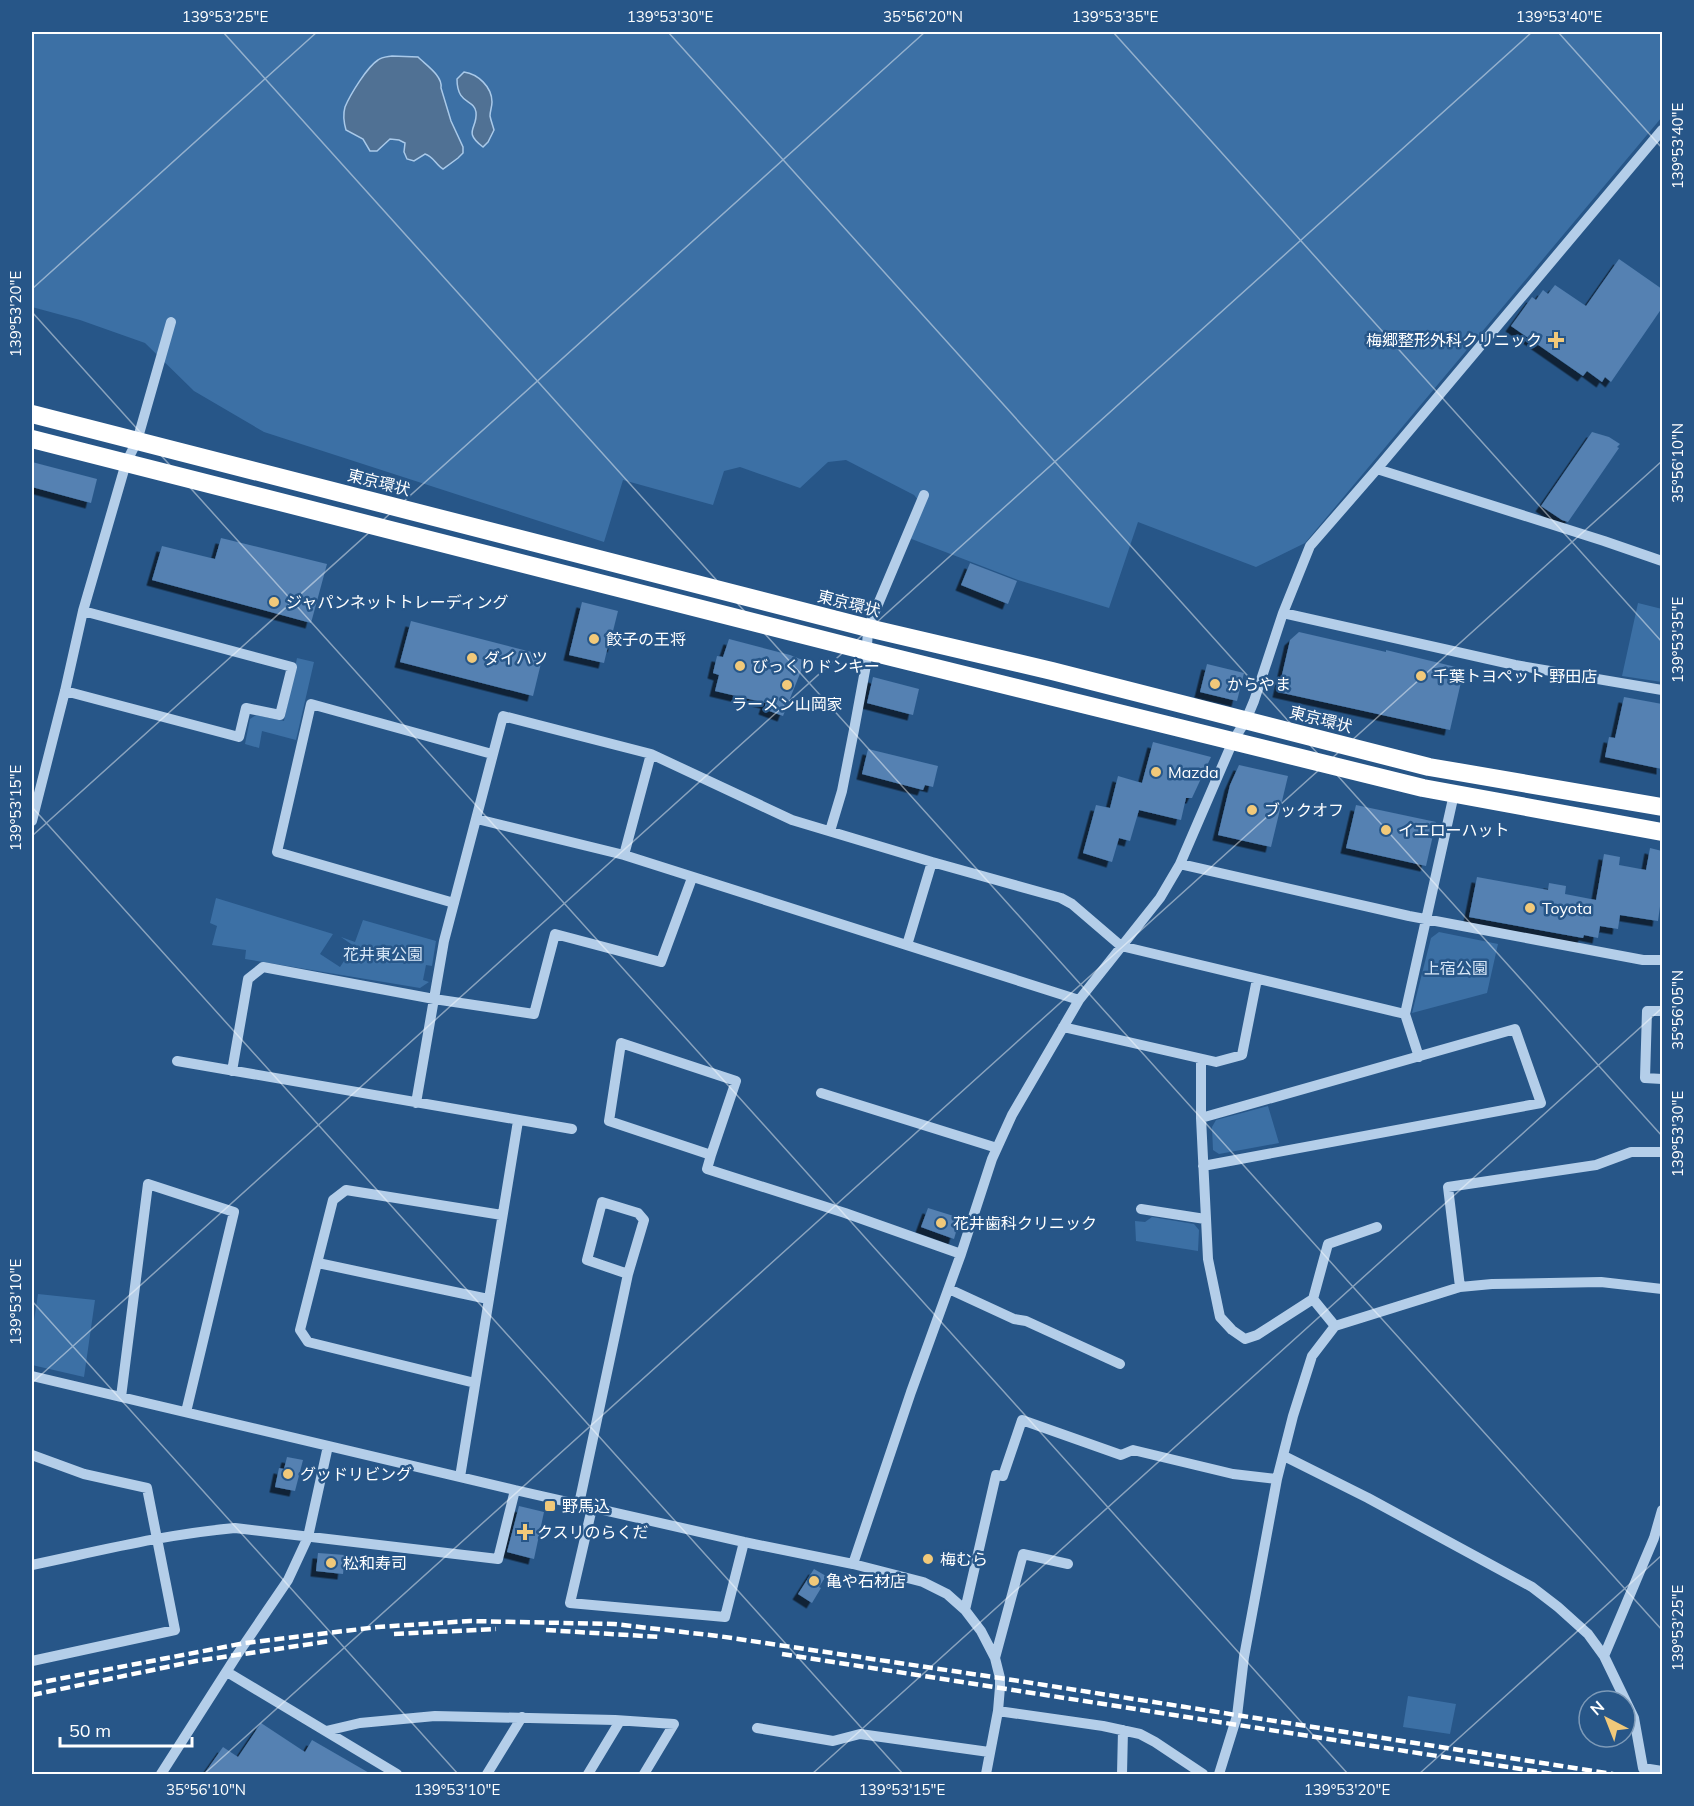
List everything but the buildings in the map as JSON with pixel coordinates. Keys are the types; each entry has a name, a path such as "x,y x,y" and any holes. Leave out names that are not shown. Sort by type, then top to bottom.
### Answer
{"highway":[{"name":"東京環状","path":"32,414 868,628 1429,767 1662,807"},
{"path":"32,439 867,651 1233,741 1454,794 1662,832"}],"street":[{"path":"853,1564 992,1159 1012,1115 1079,1000 1160,898 1180,864 1233,741 1254,701 1283,613 1310,546 1662,130"},
{"path":"32,821 66,691 83,611 126,463 137,441 171,322"},
{"path":"1377,469 1662,561"},
{"path":"830,831 842,791 867,651 868,628 924,495"},
{"path":"66,691 239,737 246,708 280,715 292,668 83,611"},
{"path":"1283,613 1515,665 1662,690"},
{"path":"454,903 277,852 311,704 492,754"},
{"path":"417,1103 440,961 503,716 651,754 792,820 1061,898 1072,904 1121,946 1405,1014"},
{"path":"624,855 651,754"},
{"path":"1419,1057 1405,1014 1454,794"},
{"path":"477,819 624,855 1079,1000"},
{"path":"907,945 932,862"},
{"path":"1180,864 1427,920 1643,960 1662,960"},
{"path":"232,1071 248,979 263,967 434,999 534,1014 555,934 661,962 692,878"},
{"path":"1063,1027 1216,1062 1242,1055 1257,979"},
{"path":"1662,1011 1647,1011 1645,1078 1662,1079"},
{"path":"1201,1118 1515,1029 1541,1103 1203,1166"},
{"path":"711,1155 609,1121 621,1043 736,1081 707,1169 961,1254"},
{"path":"1201,1059 1201,1118 1208,1259 1221,1317 1232,1330 1245,1339 1257,1335 1313,1299 1328,1244 1377,1227"},
{"path":"177,1061 572,1129"},
{"path":"821,1093 997,1148"},
{"path":"460,1477 518,1121"},
{"path":"1460,1287 1448,1187 1596,1165 1631,1152 1662,1152"},
{"path":"121,1397 148,1184 234,1212 186,1412"},
{"path":"475,1383 308,1342 300,1330 333,1200 346,1190 502,1215"},
{"path":"579,1504 628,1274 644,1220 638,1213 602,1202 588,1260 628,1274"},
{"path":"1142,1209 1205,1219"},
{"path":"318,1263 488,1299"},
{"path":"1219,1774 1236,1716 1276,1479 1312,1356 1335,1326 1460,1287 1492,1284 1601,1282 1662,1289"},
{"path":"949,1289 1120,1364"},
{"path":"1313,1299 1335,1326"},
{"path":"32,1376 592,1508 853,1564 923,1582 947,1594 965,1610 981,1631 995,1658 1000,1678 998,1711 986,1774"},
{"path":"965,1610 996,1475 1004,1476 1022,1420 1122,1455 1133,1450 1233,1474 1276,1479"},
{"path":"161,1774 288,1580 308,1537 328,1446"},
{"path":"32,1455 84,1474 147,1488 175,1630 32,1661"},
{"path":"1284,1456 1368,1498 1532,1587 1558,1607 1588,1634 1604,1656 1634,1718 1643,1768 1662,1771"},
{"path":"32,1565 157,1538 197,1531 235,1528 498,1559 515,1490"},
{"path":"592,1508 570,1603 725,1617 744,1542"},
{"path":"1604,1656 1654,1538 1662,1510"},
{"path":"995,1658 1023,1554 1068,1564"},
{"path":"227,1672 397,1774"},
{"path":"998,1711 1140,1734 1203,1774"},
{"path":"326,1731 360,1723 435,1716 620,1720 674,1724 644,1774"},
{"path":"487,1774 522,1717"},
{"path":"588,1774 620,1720"},
{"path":"757,1728 833,1741 860,1734 989,1752"},
{"path":"1122,1774 1123,1730"}],"green space":[{"path":"32,32 1662,32 1662,117 1305,543 1256,567 1138,522 1109,608 1018,580 909,538 919,501 914,495 846,460 828,462 800,488 740,467 724,471 713,505 623,480 604,542 264,432 194,391 145,343 80,320 32,307"},
{"path":"1638,603 1662,609 1662,682 1622,676"},
{"path":"297,658 314,662 296,740 262,731 259,748 245,744 250,719 256,715 284,721"},
{"name":"花井東公園","path":"216,898 333,934 320,954 340,967 354,946 341,937 355,942 363,920 436,941 432,966 426,965 423,980 429,982 420,988 245,959 246,950 212,945 217,926 210,923"},
{"name":"上宿公園","path":"1439,932 1498,944 1487,993 1412,1013 1431,938"},
{"path":"1268,1106 1279,1143 1219,1154 1213,1150 1212,1127 1216,1120"},
{"path":"1152,1217 1194,1224 1199,1230 1198,1251 1136,1241 1135,1221 1145,1222"},
{"path":"38,1294 95,1300 84,1377 32,1365 32,1334"},
{"path":"1408,1696 1456,1704 1450,1734 1403,1727"}],"shaded area":[{"path":"418,57 439,79 451,121 463,147 463,153 443,169 425,154 414,161 407,159 404,152 405,143 399,140 390,139 377,151 370,151 363,139 346,130 344,110 355,89 374,64 381,58"},
{"path":"464,72 474,75 490,91 492,104 490,116 494,130 483,147 472,133 476,118 475,108 462,97 458,87 457,79"}],"railway":[{"path":"32,1684 245,1643 378,1627 470,1621 614,1624 718,1636 1000,1678 1613,1774"},
{"path":"394,1634 496,1629"},
{"path":"546,1630 660,1637"},
{"path":"32,1695 196,1661 331,1641"},
{"path":"782,1654 1553,1774"}],"place":[{"name":"梅郷整形外科クリニック","path":"1556,340"},
{"name":"ジャパンネットトレーディング","path":"274,602"},
{"name":"餃子の王将","path":"594,639"},
{"name":"ダイハツ","path":"472,658"},
{"name":"びっくりドンキー","path":"740,666"},
{"name":"千葉トヨペット 野田店","path":"1421,676"},
{"name":"からやま","path":"1215,684"},
{"name":"ラーメン山岡家","path":"787,685"},
{"name":"Mazda","path":"1156,772"},
{"name":"ブックオフ","path":"1252,810"},
{"name":"イエローハット","path":"1386,830"},
{"name":"Toyota","path":"1530,908"},
{"name":"花井歯科クリニック","path":"941,1223"},
{"name":"グッドリビング","path":"288,1474"},
{"name":"野馬込","path":"550,1506"},
{"name":"クスリのらくだ","path":"525,1532"},
{"name":"梅むら","path":"928,1559"},
{"name":"松和寿司","path":"331,1563"},
{"name":"亀や石材店","path":"814,1581"}]}
